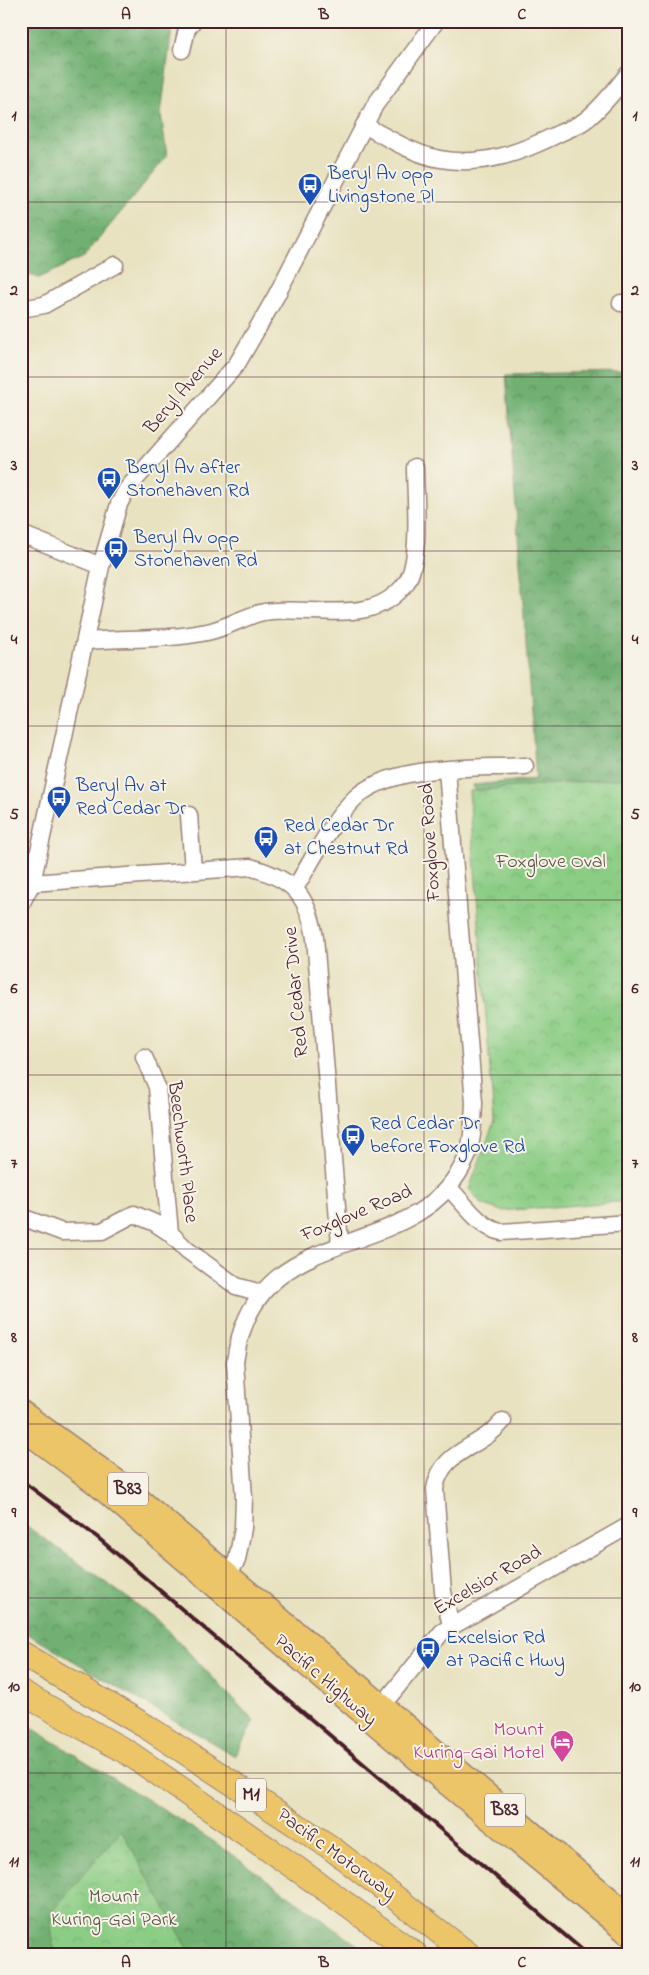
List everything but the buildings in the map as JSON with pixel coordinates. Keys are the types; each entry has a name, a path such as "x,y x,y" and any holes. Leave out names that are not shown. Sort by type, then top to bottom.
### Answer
{"highway":[{"name":"Pacific Motorway","path":"21,1653 147,1727 330,1847 468,1954"},
{"name":"Pacific Motorway","path":"21,1692 130,1754 300,1871 415,1954"}],"main road":[{"name":"Pacific Highway","path":"21,1411 122,1484 224,1582 376,1712 628,1934"},
{"name":"Pacific Highway","path":"21,1428 224,1582"},
{"name":"Pacific Highway","path":"376,1712 628,1914"}],"street":[{"path":"182,50 187,29 193,21"},
{"name":"Beryl Avenue","path":"21,904 32,883 101,566 119,504 127,489 237,364 272,304 364,125 387,86 436,21"},
{"path":"364,125 411,149 439,159 467,162 492,159 534,146 585,121 605,103 628,74"},
{"path":"21,309 44,305 115,266"},
{"path":"86,641 193,634 224,628 265,612 320,613 364,610 383,603 396,595 407,581 413,568 416,552 415,467"},
{"path":"21,534 101,566"},
{"path":"295,888 343,811 367,788 400,776 447,770 526,766"},
{"name":"Foxglove Road","path":"224,1582 237,1560 244,1508 235,1362 242,1329 261,1293 282,1273 309,1257 404,1221 423,1210 449,1188 469,1150 474,1103 447,770"},
{"path":"189,816 193,870"},
{"name":"Red Cedar Drive","path":"32,883 250,867 275,875 295,888 312,917 315,938 340,1244"},
{"name":"Beechworth Place","path":"144,1057 157,1087 170,1233 187,1250 236,1286 261,1293"},
{"path":"449,1188 482,1222 492,1230 501,1232 628,1223"},
{"path":"27,1219 62,1232 102,1232 134,1214 155,1223 170,1233"},
{"path":"451,1625 442,1592 434,1490 436,1481 443,1465 486,1438 503,1421"},
{"name":"Excelsior Road","path":"376,1712 434,1639 451,1625 628,1526"}],"green space":[{"path":"21,21 173,21 161,114 167,156 84,257 39,278 21,272"},
{"path":"628,372 628,818 478,823 473,785 536,779 506,374"},
{"name":"Foxglove Oval","path":"628,778 628,1201 501,1211 482,1204 469,1189 494,1122 469,791"},
{"path":"21,1522 157,1619 254,1721 235,1756 21,1630"},
{"path":"21,1721 213,1841 370,1954 21,1954"},
{"name":"Mount Kuring-Gai Park","path":"121,1830 191,1954 54,1954 50,1914"}],"railway":[{"path":"21,1480 97,1537 587,1954"}],"place":[{"name":"Beryl Av opp Livingstone Pl","path":"310,206"},
{"name":"Beryl Av after Stonehaven Rd","path":"109,500"},
{"name":"Beryl Av opp Stonehaven Rd","path":"116,570"},
{"name":"Beryl Av at Red Cedar Dr","path":"59,819"},
{"name":"Red Cedar Dr at Chestnut Rd","path":"266,859"},
{"name":"Red Cedar Dr before Foxglove Rd","path":"353,1157"},
{"name":"Excelsior Rd at Pacific Hwy","path":"428,1670"},
{"name":"Mount Kuring-Gai Motel","path":"562,1763"}]}
